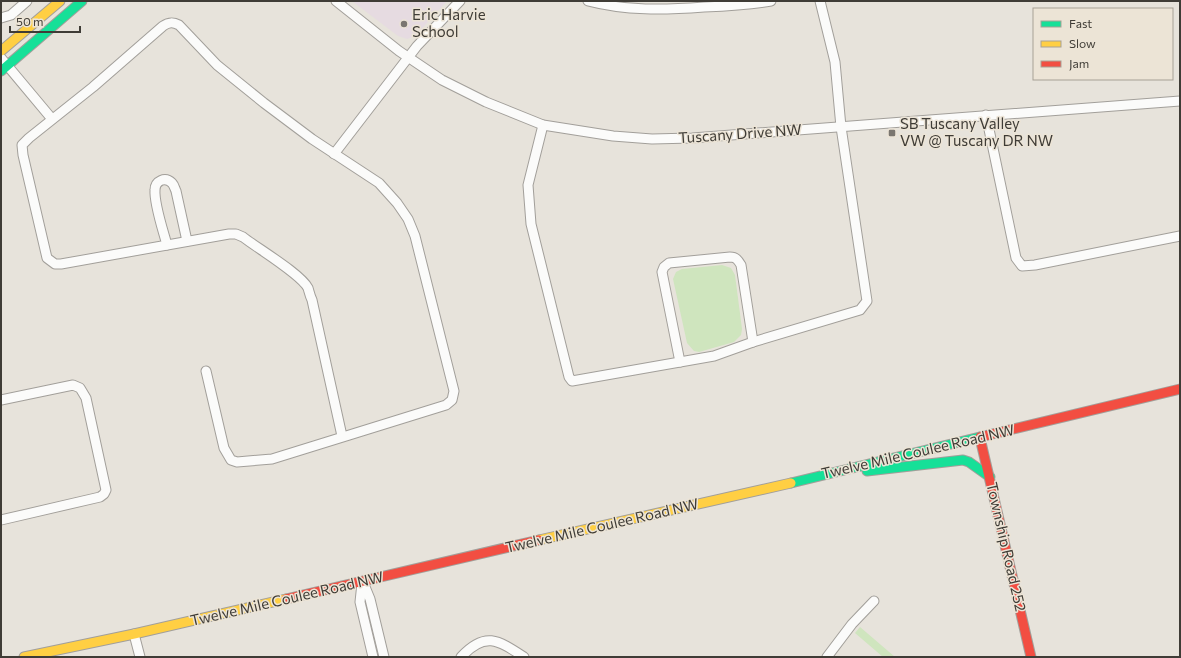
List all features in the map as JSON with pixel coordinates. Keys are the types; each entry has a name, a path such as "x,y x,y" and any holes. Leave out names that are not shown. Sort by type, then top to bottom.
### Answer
{"street":[{"path":"2,18 11,15 27,1"},
{"path":"1,51 60,1"},
{"path":"4,68 82,1"},
{"name":"Tuscany Drive NW","path":"336,1 408,57 442,80 486,102 543,125 612,136 652,139 700,137 1180,101"},
{"path":"334,154 408,57 460,1"},
{"path":"588,1 634,9 656,10 771,1"},
{"path":"543,125 528,185 531,224 569,377 572,380 577,381 714,356 753,342 860,310 867,301 841,127 835,62 820,1"},
{"path":"206,371 224,448 231,460 242,462 272,459 342,436 446,405 452,400 454,392 415,236 408,219 398,203 379,183 288,122 217,65 179,25 173,22 162,26 93,87 25,142 22,150 47,258 55,264 61,264 229,234 236,234 243,237 302,280 307,287 312,300 342,436"},
{"path":"1,58 4,68 52,119"},
{"path":"986,115 1016,258 1022,266 1035,265 1180,236"},
{"path":"167,245 155,197 157,182 162,180 168,180 173,184 176,191 187,241"},
{"path":"680,362 662,272 664,267 669,263 730,257 734,257 738,260 741,265 753,342"},
{"path":"1,400 73,385 80,388 84,392 87,402 106,490 100,497 1,520"},
{"name":"Twelve Mile Coulee Road NW","path":"24,657 134,634 363,582 593,527 816,477 1180,389"},
{"name":"Township Road 252","path":"980,438 1031,657"},
{"path":"816,477 963,460 969,462 990,477"},
{"path":"363,582 360,602 373,657"},
{"path":"363,582 370,599 384,657"},
{"path":"827,657 852,624 874,601"},
{"path":"134,634 140,657"},
{"path":"461,657 473,646 485,640 495,641 510,647 524,657"}],"shaded area":[{"name":"Eric Harvie School","path":"352,1 447,1 415,36 407,39 398,36"}],"green space":[{"path":"722,265 731,268 735,275 742,329 741,335 734,342 699,352 694,351 687,343 673,279 676,272 682,269"},
{"path":"860,627 895,657 883,657 855,633"}],"traffic: fast":[{"path":"1,71 82,1"},
{"path":"791,483 980,437"},
{"path":"867,471 963,460 969,462 990,477"}],"traffic: slow":[{"path":"1,51 60,1"},
{"path":"539,540 791,483"},
{"path":"24,657 134,634 286,599"}],"traffic: jam":[{"path":"980,437 1180,389"},
{"path":"980,438 1031,657"},
{"path":"286,599 539,540"}],"place":[{"name":"Eric Harvie School","path":"404,24"},
{"name":"SB Tuscany Valley VW @ Tuscany DR NW","path":"892,133"}]}
